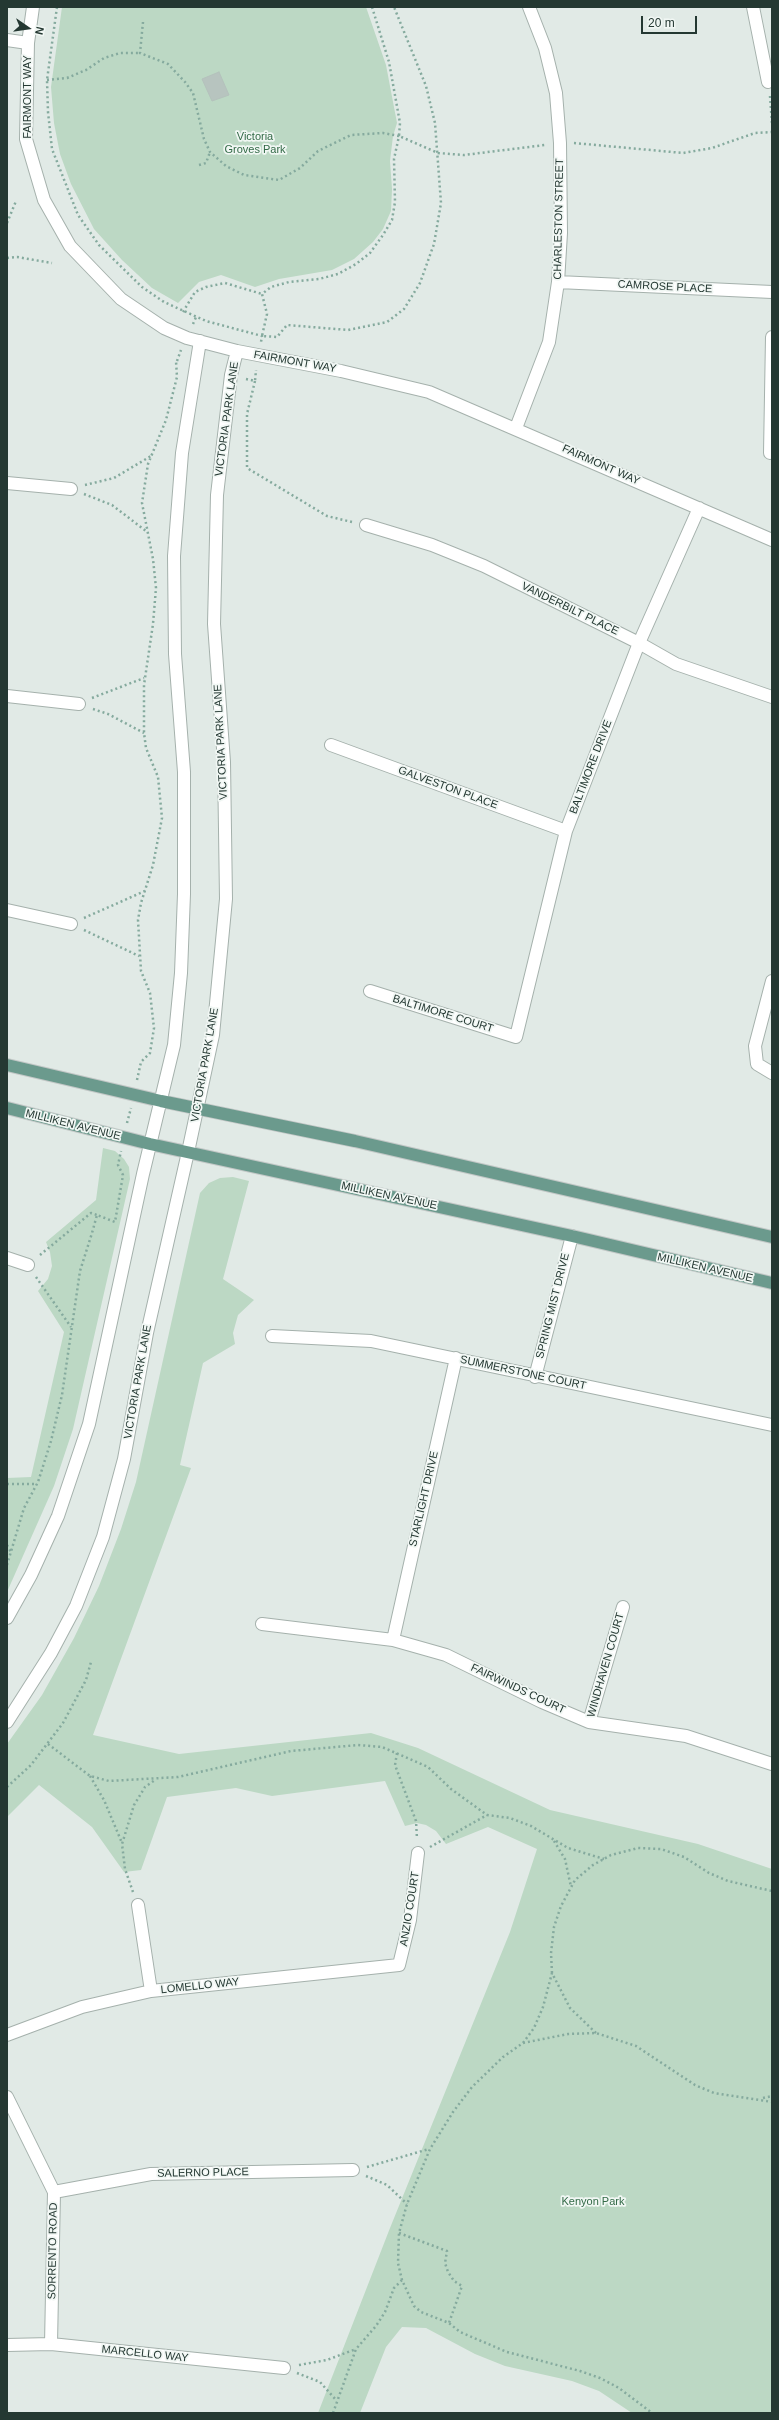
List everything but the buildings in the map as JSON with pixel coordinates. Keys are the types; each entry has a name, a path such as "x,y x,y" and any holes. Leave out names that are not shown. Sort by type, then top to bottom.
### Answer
{"main road":[{"path":"7,1064 134,1095 355,1141 772,1237"},
{"name":"MILLIKEN AVENUE","path":"7,1108 150,1144 572,1236 772,1283"}],"street":[{"name":"FAIRMONT WAY","path":"33,7 28,43 26,139 44,200 70,246 121,299 164,328 200,341 237,351 342,371 430,392 772,540"},
{"name":"CHARLESTON STREET","path":"516,428 549,342 558,282 561,232 560,144 556,93 545,48 529,7"},
{"path":"753,7 768,82"},
{"path":"7,40 28,43"},
{"name":"CAMROSE PLACE","path":"558,282 772,292"},
{"path":"770,454 772,337"},
{"path":"7,1618 32,1575 58,1516 89,1424 150,1144 174,1045 181,973 184,894 184,772 175,654 174,556 182,453 200,341"},
{"name":"VICTORIA PARK LANE","path":"7,1722 51,1653 76,1606 103,1537 124,1460 147,1333 198,1109 213,1035 226,899 224,762 214,624 220,460 231,375 237,351"},
{"path":"7,483 71,489"},
{"name":"BALTIMORE DRIVE","path":"516,1037 566,832 639,643 699,508"},
{"name":"VANDERBILT PLACE","path":"366,525 432,545 484,566 639,643 676,664 772,697"},
{"path":"7,696 79,704"},
{"name":"GALVESTON PLACE","path":"331,746 566,832"},
{"path":"7,910 71,924"},
{"path":"772,981 755,1046 757,1064 772,1073"},
{"name":"BALTIMORE COURT","path":"370,992 516,1037"},
{"name":"SPRING MIST DRIVE","path":"535,1377 572,1236"},
{"path":"7,1258 28,1265"},
{"name":"SUMMERSTONE COURT","path":"272,1336 371,1341 456,1358 535,1377 772,1425"},
{"name":"STARLIGHT DRIVE","path":"393,1640 456,1358"},
{"name":"WINDHAVEN COURT","path":"590,1722 623,1607"},
{"name":"FAIRWINDS COURT","path":"262,1624 393,1640 446,1655 542,1702 590,1722 686,1736 772,1764"},
{"name":"ANZIO COURT","path":"400,1965 410,1920 418,1853"},
{"path":"138,1905 151,1991"},
{"name":"LOMELLO WAY","path":"7,2035 82,2007 151,1991 400,1965"},
{"name":"SORRENTO ROAD","path":"7,2097 54,2192 51,2344"},
{"name":"SALERNO PLACE","path":"54,2192 152,2174 353,2170"},
{"name":"MARCELLO WAY","path":"7,2345 51,2344 284,2368"}],"path":[{"path":"57,7 47,80 48,112 52,149 78,215 99,245 142,287 183,312 238,330 262,336 277,337 287,325 295,324 348,330 387,322 404,309 420,283 434,244 441,203 435,123 426,86 394,7"},
{"path":"262,294 271,287 289,282 319,279 338,274 356,264 370,253 392,220 395,202 394,159 400,123 389,62 372,7"},
{"path":"140,53 143,22"},
{"path":"47,80 67,78 86,70 104,58 120,53 140,53 168,64 193,93 204,139 210,152 226,166 244,175 279,180 300,168 318,151 350,135 383,133 399,136 438,153 464,155 560,144 632,147 659,153 683,153 712,148 755,133 772,132"},
{"path":"768,82 772,124"},
{"path":"199,165 206,163 210,152"},
{"path":"7,223 16,201"},
{"path":"7,258 17,257 52,263"},
{"path":"183,312 195,292 206,287 225,283 262,294"},
{"path":"262,294 266,314 262,336"},
{"path":"71,1327 28,1265 91,1213 115,1222 123,1175 118,1165 141,1062 150,1053 154,1028 153,1008 150,993 141,971 138,920 153,865 162,818 158,777 146,748 144,733 144,678 156,605 155,572 142,503 144,486 152,455 172,400 177,377 176,361"},
{"path":"255,381 247,414 247,468 327,516 366,525"},
{"path":"71,489 114,478 152,455"},
{"path":"71,489 112,505 147,532"},
{"path":"79,704 144,678"},
{"path":"79,704 108,714 144,733"},
{"path":"71,924 145,891"},
{"path":"71,924 140,956"},
{"path":"7,1565 24,1508 37,1484 51,1441 62,1395 80,1271 98,1216"},
{"path":"7,1484 37,1484"},
{"path":"7,1545 11,1552"},
{"path":"7,1787 31,1765 48,1744 76,1700 86,1680 91,1662"},
{"path":"48,1744 90,1776 108,1781 178,1777 218,1769 245,1760 291,1751 358,1745 382,1747 428,1767 451,1789 487,1815 510,1818 531,1826 568,1848 604,1859"},
{"path":"397,1753 395,1765 416,1821 418,1853 487,1815"},
{"path":"90,1776 104,1800 122,1844 125,1869 138,1905"},
{"path":"122,1844 134,1805 145,1787 155,1779"},
{"path":"554,1841 565,1859 571,1887"},
{"path":"652,2413 619,2388 600,2378 580,2371 507,2352 460,2332 449,2323 421,2312 414,2306 402,2280 398,2263 399,2233 406,2204 430,2149 453,2112 472,2087 503,2057 523,2043 534,2028 543,2007 552,1973 551,1953 554,1927 561,1906 575,1880 593,1865 604,1859 638,1848 661,1849 684,1857 709,1873 728,1881 772,1891"},
{"path":"552,1973 570,2008 596,2033"},
{"path":"523,2043 568,2034 596,2033 636,2046 695,2085 714,2093 738,2098 762,2099 772,2102"},
{"path":"762,2099 772,2096"},
{"path":"353,2170 430,2149"},
{"path":"353,2170 387,2185 406,2204"},
{"path":"399,2233 447,2250 445,2263 448,2272 454,2281 462,2286 449,2323"},
{"path":"333,2413 336,2400 351,2368 356,2349 376,2326 385,2312 394,2288 402,2280"},
{"path":"284,2368 327,2360 356,2349"},
{"path":"284,2368 320,2382 336,2400"}],"green space":[{"name":"Victoria Groves Park","path":"62,7 366,7 386,65 397,123 393,136 390,161 392,189 391,211 383,229 373,242 354,259 332,270 279,279 255,287 221,275 199,282 178,303 152,288 122,260 94,229 71,184 60,154 54,123 51,87"},
{"path":"103,1148 115,1151 124,1159 129,1167 130,1179 73,1429 54,1486 7,1592 7,1478 31,1477 64,1332 38,1291 48,1279 52,1266 50,1252 46,1242 96,1200"},
{"name":"Kenyon Park","path":"233,1177 249,1181 223,1279 254,1300 238,1315 233,1333 235,1344 203,1363 180,1465 191,1468 93,1735 179,1754 371,1733 418,1748 550,1810 698,1844 772,1869 772,2413 632,2413 599,2391 572,2381 505,2366 475,2354 426,2328 402,2327 386,2347 360,2413 318,2413 390,2228 510,1932 537,1849 488,1827 446,1844 436,1831 426,1825 417,1823 405,1826 385,1781 272,1796 236,1788 167,1797 141,1870 124,1872 92,1827 39,1785 7,1817 7,1744 42,1695 74,1638 99,1586 121,1529 136,1482 200,1193 209,1183 220,1178"}]}
